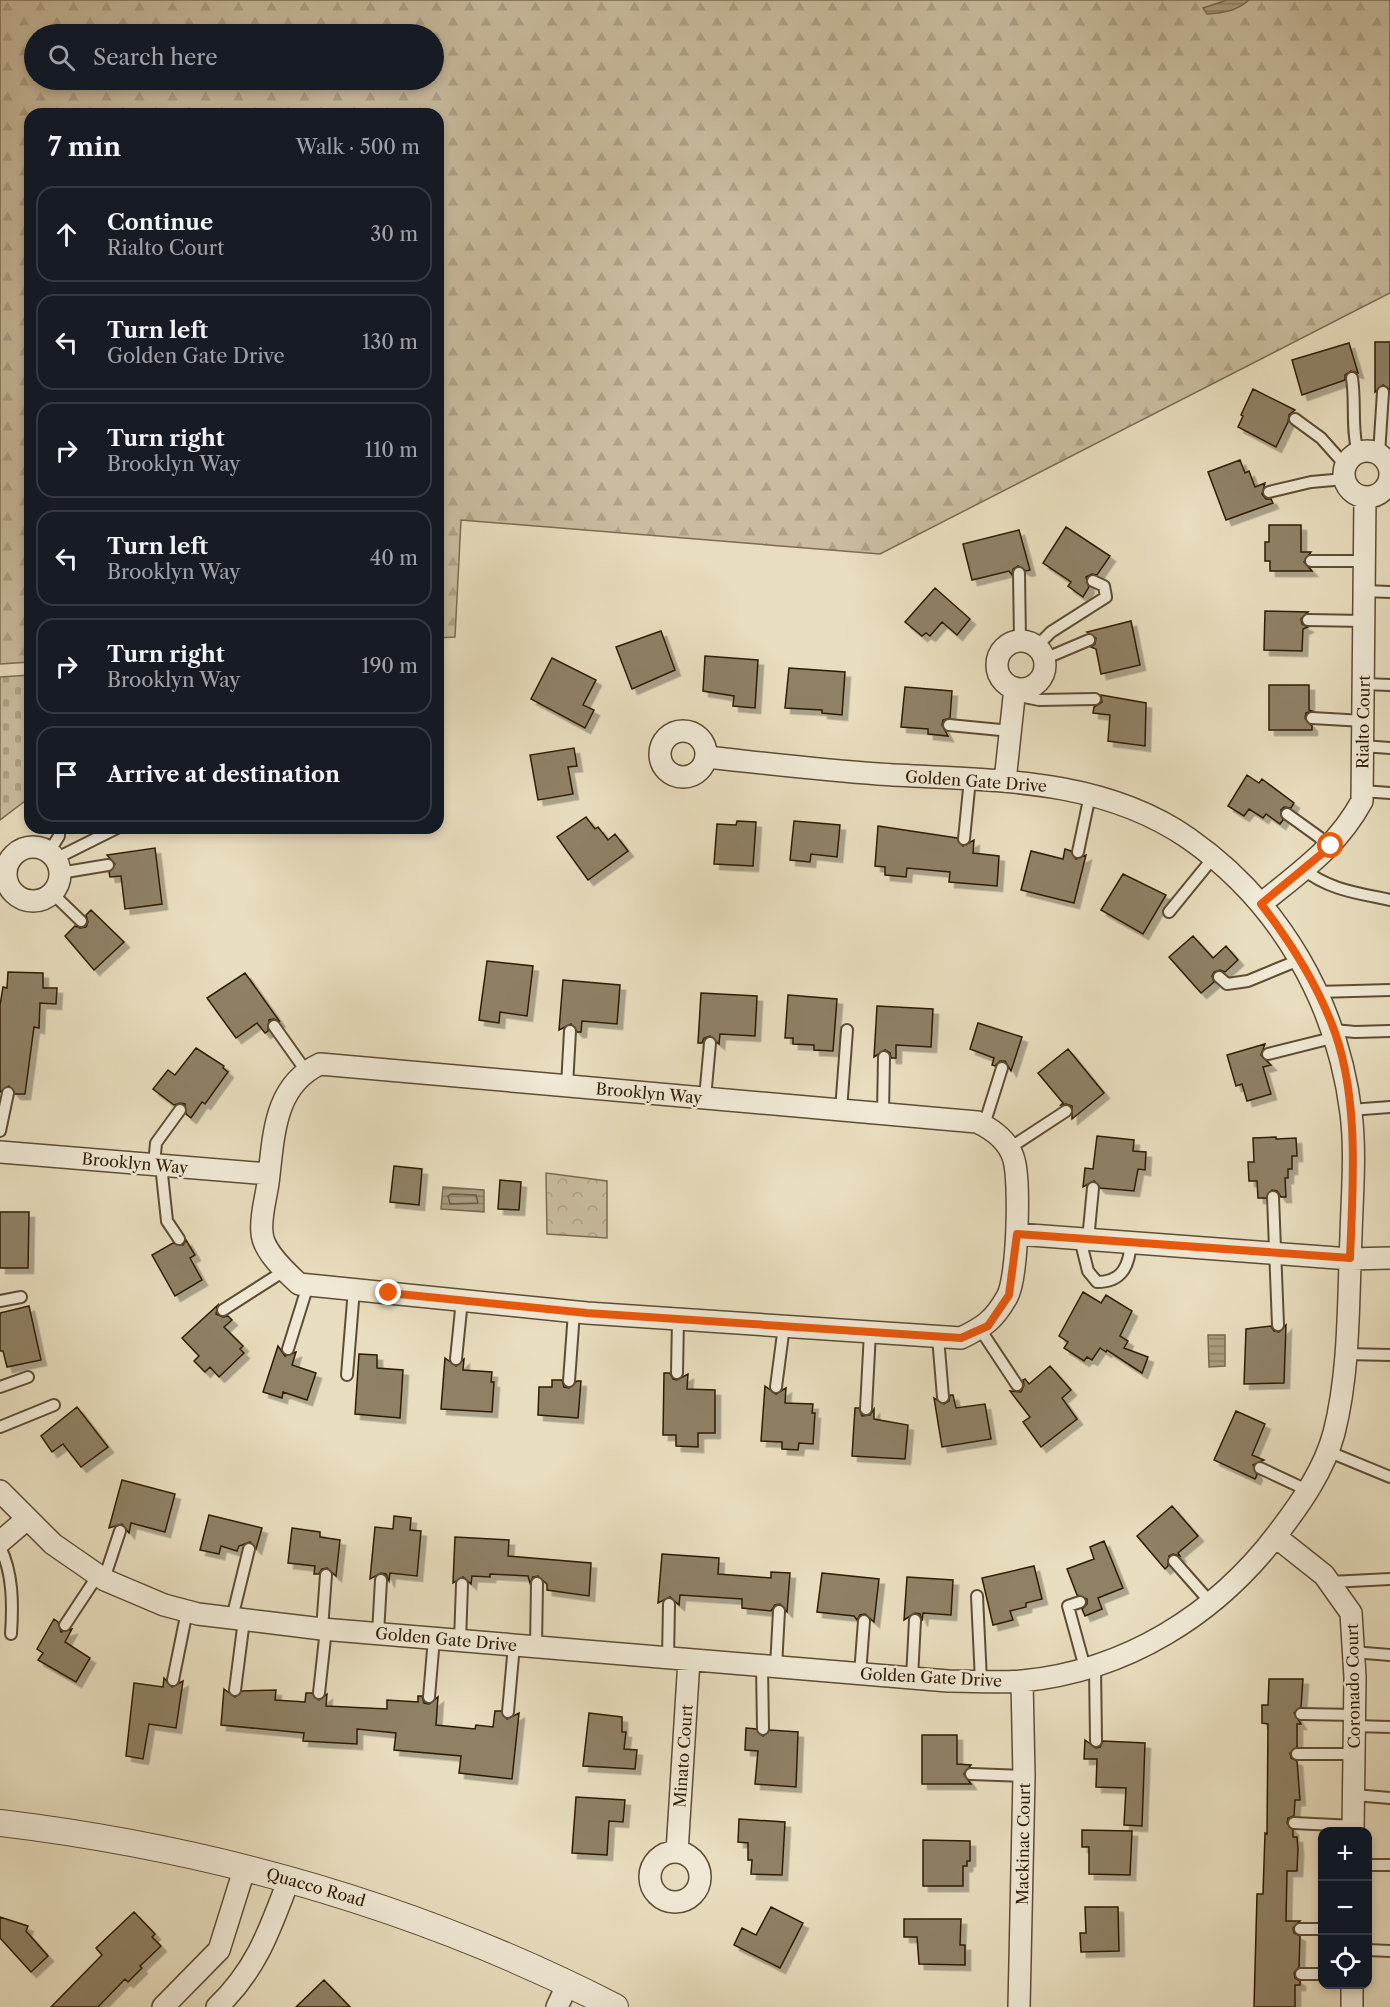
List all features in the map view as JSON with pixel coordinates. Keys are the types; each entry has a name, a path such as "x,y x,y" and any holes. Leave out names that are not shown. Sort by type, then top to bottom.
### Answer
{"street":[{"path":"1367,450 1387,462 1384,488 1379,493 1365,497 1351,490 1349,466 1367,450"},
{"name":"Rialto Court","path":"1261,904 1328,848 1348,827 1362,801 1365,497"},
{"path":"1008,644 1034,648 1045,669 1031,687 1015,692 1002,679 997,664 1002,649 1008,644"},
{"path":"1005,780 1015,692"},
{"name":"Golden Gate Drive","path":"0,1491 53,1544 101,1577 164,1605 187,1611 324,1629 860,1674 1022,1681 1090,1667 1123,1657 1176,1630 1230,1588 1276,1537 1307,1490 1327,1451 1334,1432 1346,1354 1350,1258 1350,1110 1335,1033 1317,992 1285,934 1245,884 1187,837 1127,804 1062,788 1005,780 875,774 706,757"},
{"path":"31,847 54,861 58,884 52,893 40,900 23,899 4,884 9,862 22,849 31,847"},
{"name":"Brooklyn Way","path":"306,1071 320,1064 883,1113 977,1122 984,1125"},
{"path":"306,1071 291,1087 277,1112 262,1234 284,1271 299,1284 574,1312 961,1338 988,1326 1009,1295 1017,1234 1014,1160 998,1133 984,1125"},
{"name":"Brooklyn Way","path":"0,1152 269,1174"},
{"path":"1017,1234 1350,1258 1390,1258"},
{"path":"0,1545 27,1520"},
{"name":"Coronado Court","path":"1276,1537 1324,1575 1351,1613 1354,1827"},
{"name":"Minato Court","path":"677,1852 689,1660"},
{"name":"Mackinac Court","path":"1019,2007 1024,1776 1022,1681"},
{"name":"Quacco Road","path":"0,1823 129,1841 245,1867 387,1908 482,1944 615,2007"},
{"path":"163,2007 219,1950 245,1867"},
{"path":"217,2007 247,1976 265,1940 290,1879"},
{"path":"556,2007 568,1983"},
{"path":"1352,1989 1352,2007"}],"lane":[{"path":"1349,466 1354,441 1355,395 1352,378"},
{"path":"1383,392 1387,462"},
{"path":"1295,419 1321,438 1349,466"},
{"path":"1269,492 1311,482 1349,466"},
{"path":"1311,561 1365,561"},
{"path":"1019,573 1034,648"},
{"path":"1034,648 1051,632 1106,597 1104,586 1093,581"},
{"path":"1364,591 1390,592"},
{"path":"1308,620 1364,621"},
{"path":"1034,648 1089,639"},
{"path":"1364,684 1390,685"},
{"path":"1015,692 1040,700 1095,699"},
{"path":"1312,718 1364,721"},
{"path":"949,725 1011,731"},
{"path":"1363,746 1390,748"},
{"path":"964,839 970,779"},
{"path":"1362,791 1390,793"},
{"path":"1078,852 1090,795"},
{"path":"1287,814 1319,837 1328,848"},
{"path":"54,861 59,834"},
{"path":"54,861 106,834"},
{"path":"1169,912 1213,858"},
{"path":"54,861 108,865"},
{"path":"1303,869 1319,882 1338,889 1390,900"},
{"path":"52,893 81,921"},
{"path":"1219,977 1227,984 1248,981 1299,960"},
{"path":"1317,992 1390,990"},
{"path":"274,1026 306,1071"},
{"path":"841,1110 847,1030"},
{"path":"567,1086 570,1031"},
{"path":"1268,1054 1335,1033 1390,1031"},
{"path":"705,1098 710,1044"},
{"path":"883,1113 885,1057"},
{"path":"984,1125 1002,1068"},
{"path":"0,1131 8,1093"},
{"path":"1350,1110 1390,1107"},
{"path":"179,1239 167,1221 156,1143 180,1110"},
{"path":"1008,1149 1066,1111"},
{"path":"1093,1188 1084,1239 1088,1271 1097,1282 1106,1282 1122,1273 1129,1265 1131,1243"},
{"path":"1273,1197 1278,1325"},
{"path":"223,1310 284,1271"},
{"path":"288,1349 308,1285"},
{"path":"347,1375 354,1289"},
{"path":"0,1301 21,1297"},
{"path":"456,1359 462,1300"},
{"path":"568,1380 574,1312"},
{"path":"676,1373 678,1319"},
{"path":"776,1387 784,1326"},
{"path":"980,1329 1017,1385"},
{"path":"866,1409 870,1332"},
{"path":"938,1337 943,1397"},
{"path":"1346,1354 1390,1355"},
{"path":"0,1387 28,1377"},
{"path":"0,1427 54,1405"},
{"path":"1327,1451 1390,1477"},
{"path":"1260,1468 1307,1490"},
{"path":"65,1625 101,1577 120,1531"},
{"path":"0,1545 9,1564 11,1634"},
{"path":"235,1690 238,1619 249,1549"},
{"path":"1174,1561 1211,1603"},
{"path":"319,1694 326,1575"},
{"path":"1329,1582 1390,1579"},
{"path":"378,1634 381,1580"},
{"path":"536,1647 537,1583"},
{"path":"460,1641 462,1584"},
{"path":"977,1596 981,1681"},
{"path":"1080,1602 1068,1606 1090,1667 1096,1741"},
{"path":"668,1658 669,1604"},
{"path":"173,1680 187,1611"},
{"path":"762,1730 769,1666 779,1611"},
{"path":"912,1678 915,1620"},
{"path":"860,1674 864,1621"},
{"path":"429,1696 434,1638"},
{"path":"507,1712 514,1645"},
{"path":"1353,1652 1390,1655"},
{"path":"1301,1714 1390,1727"},
{"path":"1297,1754 1354,1754"},
{"path":"970,1774 1024,1776"},
{"path":"1354,1795 1390,1798"},
{"path":"1294,1823 1334,1827"},
{"path":"1372,1865 1390,1865"},
{"path":"1300,1929 1318,1929"},
{"path":"1372,1950 1390,1951"},
{"path":"1300,1974 1318,1974"}],"green space":[{"path":"0,0 1390,0 1390,293 880,554 461,520 455,637 444,638 444,108 24,108 24,662 0,664"},
{"path":"24,675 24,802 0,820 0,677"},
{"path":"546,1173 607,1181 607,1238 547,1234"}],"water":[{"path":"1227,0 1249,0 1240,7 1224,12 1207,14 1203,8"},
{"path":"443,1187 484,1190 484,1212 441,1209"},
{"path":"1208,1335 1225,1335 1225,1366 1209,1367"}],"building":[{"path":"1375,342 1390,342 1390,390 1383,385 1375,392"},
{"path":"1349,343 1358,373 1351,371 1345,375 1345,380 1302,395 1292,360"},
{"path":"1253,389 1295,410 1289,415 1276,447 1238,427"},
{"path":"1240,460 1245,473 1249,471 1255,487 1265,483 1262,494 1266,499 1271,499 1273,503 1226,520 1208,472"},
{"path":"1269,525 1301,525 1301,552 1311,552 1304,562 1312,571 1270,571 1270,561 1265,561 1265,542 1269,542"},
{"path":"1066,527 1110,556 1097,575 1092,574 1086,577 1089,587 1083,597 1068,586 1071,582 1043,563"},
{"path":"1019,530 1030,570 1026,571 1018,566 1013,569 1012,575 1009,571 972,580 963,544"},
{"path":"935,588 970,619 957,635 942,622 930,636 926,633 922,636 905,622"},
{"path":"1265,611 1308,612 1301,619 1302,624 1308,627 1303,629 1302,651 1264,650"},
{"path":"1131,621 1140,665 1101,674 1096,649 1091,647 1095,644 1096,638 1087,632"},
{"path":"661,631 675,670 632,689 616,647"},
{"path":"705,656 758,660 755,708 733,706 734,696 703,691"},
{"path":"552,658 596,680 583,705 594,710 585,728 531,699"},
{"path":"789,668 845,672 842,715 822,713 822,710 785,708"},
{"path":"1269,685 1309,685 1309,710 1312,711 1306,713 1305,718 1312,726 1312,730 1269,730"},
{"path":"905,687 952,691 950,718 943,720 942,725 948,736 928,734 928,729 901,727"},
{"path":"1101,695 1146,703 1145,746 1108,741 1110,715 1093,713 1094,707 1102,702"},
{"path":"574,748 577,766 568,767 573,794 538,800 530,755"},
{"path":"1247,775 1259,783 1262,779 1294,803 1291,808 1284,807 1281,810 1283,820 1280,824 1266,814 1263,818 1249,809 1244,816 1228,806"},
{"path":"586,817 608,840 615,834 628,851 588,880 557,837"},
{"path":"737,821 756,822 753,866 714,864 717,824 736,825"},
{"path":"794,821 840,825 837,857 811,854 810,862 790,860"},
{"path":"878,826 957,838 963,846 974,840 973,853 999,856 997,886 949,882 950,872 907,868 906,877 885,875 885,867 875,866"},
{"path":"155,848 162,904 125,909 121,876 110,877 109,872 115,864 107,855"},
{"path":"1065,849 1071,851 1076,859 1086,855 1074,903 1021,890 1031,851 1063,859"},
{"path":"1123,874 1166,895 1143,934 1101,910"},
{"path":"91,910 124,942 94,970 65,936 75,926 86,927 88,922 86,915"},
{"path":"1193,936 1213,958 1226,946 1238,960 1225,972 1220,970 1214,972 1212,976 1214,982 1201,993 1169,957"},
{"path":"487,961 533,966 527,1016 500,1012 499,1023 479,1020"},
{"path":"8,972 43,973 43,988 57,988 56,1004 40,1003 39,1028 34,1027 25,1094 15,1094 9,1086 0,1092 0,1005 3,987 7,988"},
{"path":"245,973 280,1022 274,1019 269,1020 268,1031 265,1033 257,1023 236,1038 207,998"},
{"path":"563,980 620,985 617,1024 582,1021 581,1032 577,1032 571,1024 559,1030"},
{"path":"701,993 757,996 755,1036 720,1034 719,1044 710,1036 704,1038 702,1043 698,1043"},
{"path":"788,995 837,999 833,1051 814,1050 814,1045 793,1044 793,1038 785,1038"},
{"path":"877,1006 933,1009 931,1047 896,1045 896,1058 891,1058 890,1053 885,1050 874,1057"},
{"path":"978,1023 1022,1037 1011,1071 1005,1061 1000,1061 995,1066 992,1065 994,1058 970,1049"},
{"path":"1265,1044 1261,1055 1271,1065 1263,1067 1271,1094 1247,1101 1242,1084 1236,1086 1227,1055"},
{"path":"196,1048 224,1066 223,1068 228,1072 205,1104 202,1102 191,1118 186,1114 185,1104 174,1105 153,1089 168,1070 175,1075"},
{"path":"1068,1049 1104,1093 1072,1119 1072,1106 1061,1105 1063,1103 1038,1073"},
{"path":"1097,1136 1134,1140 1133,1151 1146,1152 1145,1170 1138,1169 1134,1191 1100,1188 1094,1181 1083,1187 1085,1168 1093,1169"},
{"path":"1276,1137 1276,1139 1296,1138 1297,1156 1292,1156 1292,1169 1288,1169 1288,1178 1285,1178 1286,1197 1281,1197 1277,1191 1272,1190 1266,1198 1258,1198 1257,1181 1249,1181 1248,1162 1254,1162 1253,1138"},
{"path":"394,1166 422,1169 419,1205 390,1202"},
{"path":"500,1180 521,1182 519,1210 498,1209"},
{"path":"0,1212 29,1212 28,1268 0,1268"},
{"path":"186,1240 195,1255 190,1258 202,1280 175,1296 152,1255 173,1243 183,1245"},
{"path":"1083,1292 1101,1303 1106,1295 1132,1311 1120,1336 1128,1341 1124,1348 1148,1357 1142,1373 1107,1350 1106,1352 1100,1348 1092,1360 1087,1357 1084,1361 1064,1348 1068,1342 1059,1336"},
{"path":"218,1305 216,1314 223,1317 228,1316 232,1320 224,1327 243,1346 240,1349 244,1353 219,1377 210,1367 205,1372 194,1361 199,1356 182,1338"},
{"path":"29,1306 41,1360 7,1367 3,1351 0,1351 0,1313"},
{"path":"1286,1325 1284,1383 1244,1384 1246,1329 1271,1326 1274,1331 1279,1332"},
{"path":"278,1346 285,1356 296,1352 292,1365 316,1373 307,1400 283,1392 282,1398 263,1392"},
{"path":"359,1354 377,1355 377,1368 403,1370 400,1418 355,1414"},
{"path":"445,1358 456,1366 464,1359 463,1370 492,1372 491,1382 494,1382 492,1412 441,1409"},
{"path":"1050,1366 1071,1390 1062,1398 1077,1419 1041,1447 1023,1422 1030,1417 1010,1391 1021,1392 1024,1385 1023,1380 1025,1379 1029,1384"},
{"path":"664,1373 670,1373 673,1379 677,1380 688,1374 687,1389 715,1390 715,1433 698,1433 698,1447 676,1446 676,1435 663,1435"},
{"path":"552,1380 562,1380 564,1387 569,1388 577,1381 581,1381 578,1418 538,1415 539,1387 552,1387"},
{"path":"765,1386 776,1394 786,1388 785,1403 813,1404 812,1413 815,1413 813,1444 799,1443 798,1450 782,1449 782,1442 761,1441"},
{"path":"950,1395 953,1395 956,1408 985,1404 991,1439 942,1447 934,1398 944,1404 949,1401"},
{"path":"77,1407 108,1447 81,1467 63,1444 52,1452 41,1436"},
{"path":"855,1408 859,1408 862,1416 870,1415 874,1409 874,1419 908,1425 905,1459 852,1456"},
{"path":"1236,1411 1265,1424 1252,1455 1264,1460 1253,1465 1257,1475 1255,1479 1214,1460"},
{"path":"122,1480 175,1494 165,1532 131,1523 129,1533 122,1524 109,1528"},
{"path":"1172,1506 1198,1536 1178,1553 1180,1556 1173,1554 1169,1556 1168,1566 1165,1569 1137,1536"},
{"path":"209,1515 262,1528 256,1549 250,1542 239,1546 237,1551 221,1546 219,1554 200,1550"},
{"path":"394,1516 411,1518 410,1530 421,1531 417,1576 390,1573 389,1581 386,1574 381,1573 370,1579 375,1527 393,1529"},
{"path":"292,1528 320,1532 320,1537 340,1540 336,1576 327,1568 322,1569 319,1574 314,1574 315,1566 288,1563"},
{"path":"455,1537 509,1540 508,1556 591,1563 589,1596 547,1590 547,1584 538,1576 533,1577 530,1583 528,1576 490,1574 490,1577 472,1576 471,1584 463,1577 453,1583"},
{"path":"1104,1541 1123,1588 1098,1598 1102,1609 1085,1616 1082,1609 1087,1604 1087,1599 1077,1595 1067,1569 1094,1559 1090,1547"},
{"path":"662,1554 719,1558 718,1574 771,1578 771,1572 790,1573 787,1612 780,1604 775,1605 771,1611 742,1608 742,1599 680,1595 679,1605 670,1597 658,1603"},
{"path":"1034,1566 1042,1599 1026,1603 1026,1607 1010,1611 1013,1620 993,1625 982,1578"},
{"path":"822,1573 879,1579 874,1622 865,1614 860,1615 857,1620 854,1616 817,1612"},
{"path":"907,1577 953,1580 951,1615 923,1613 922,1621 920,1614 915,1613 904,1620"},
{"path":"54,1619 58,1622 61,1632 72,1629 65,1642 90,1658 76,1682 38,1660 43,1653 37,1649"},
{"path":"164,1678 172,1687 183,1681 176,1728 149,1724 143,1759 126,1756 134,1683 163,1687"},
{"path":"1269,1679 1303,1679 1301,1707 1294,1713 1301,1724 1297,1724 1297,1747 1290,1753 1291,1758 1297,1761 1300,1800 1295,1800 1294,1816 1288,1818 1287,1823 1293,1830 1293,1837 1297,1837 1298,1849 1297,1871 1287,1871 1286,1921 1300,1921 1293,1928 1294,1933 1300,1936 1299,1967 1294,1973 1300,1985 1295,1985 1295,2007 1254,2007 1257,1894 1263,1894 1265,1833 1267,1834 1268,1724 1262,1723 1262,1705 1268,1705"},
{"path":"224,1689 235,1697 242,1691 276,1690 275,1700 305,1702 306,1693 312,1693 319,1700 327,1694 326,1706 387,1709 387,1700 418,1702 418,1696 422,1696 424,1703 429,1704 438,1697 436,1725 475,1729 476,1725 493,1727 495,1711 501,1711 507,1719 519,1713 512,1779 459,1773 461,1756 394,1750 396,1733 357,1729 357,1744 303,1741 304,1733 221,1725"},
{"path":"589,1713 622,1717 622,1732 626,1732 624,1749 637,1750 635,1769 583,1766"},
{"path":"746,1728 756,1729 763,1736 770,1730 798,1732 796,1787 755,1784 758,1751 745,1750"},
{"path":"922,1735 957,1735 957,1764 971,1765 964,1774 971,1784 922,1784"},
{"path":"1085,1740 1096,1748 1100,1747 1103,1741 1145,1743 1142,1826 1124,1825 1126,1788 1096,1787 1097,1759 1084,1759"},
{"path":"576,1797 625,1800 623,1822 609,1821 607,1855 572,1853"},
{"path":"739,1819 785,1822 782,1875 751,1874 752,1860 748,1860 748,1843 738,1842"},
{"path":"1082,1830 1132,1831 1130,1875 1089,1874 1089,1847 1082,1847"},
{"path":"923,1840 970,1841 970,1861 967,1861 967,1866 963,1866 963,1886 923,1886"},
{"path":"771,1907 803,1923 780,1968 734,1945 742,1928 756,1935"},
{"path":"1085,1907 1118,1907 1119,1951 1081,1952 1080,1933 1086,1933"},
{"path":"134,1912 155,1934 152,1937 161,1946 140,1966 142,1968 128,1982 125,1979 98,2007 51,2007 102,1955 96,1948"},
{"path":"0,1917 28,1926 26,1931 48,1956 31,1972 0,1938"},
{"path":"904,1919 961,1919 960,1945 965,1945 965,1965 919,1964 917,1937 904,1937"},
{"path":"324,1980 350,2007 296,2007"}],"route":[{"path":"389,1293 587,1313 961,1338 988,1326 1009,1295 1017,1234 1350,1258 1351,1116 1341,1055 1331,1022 1313,983 1285,934 1261,904 1331,846"}]}
